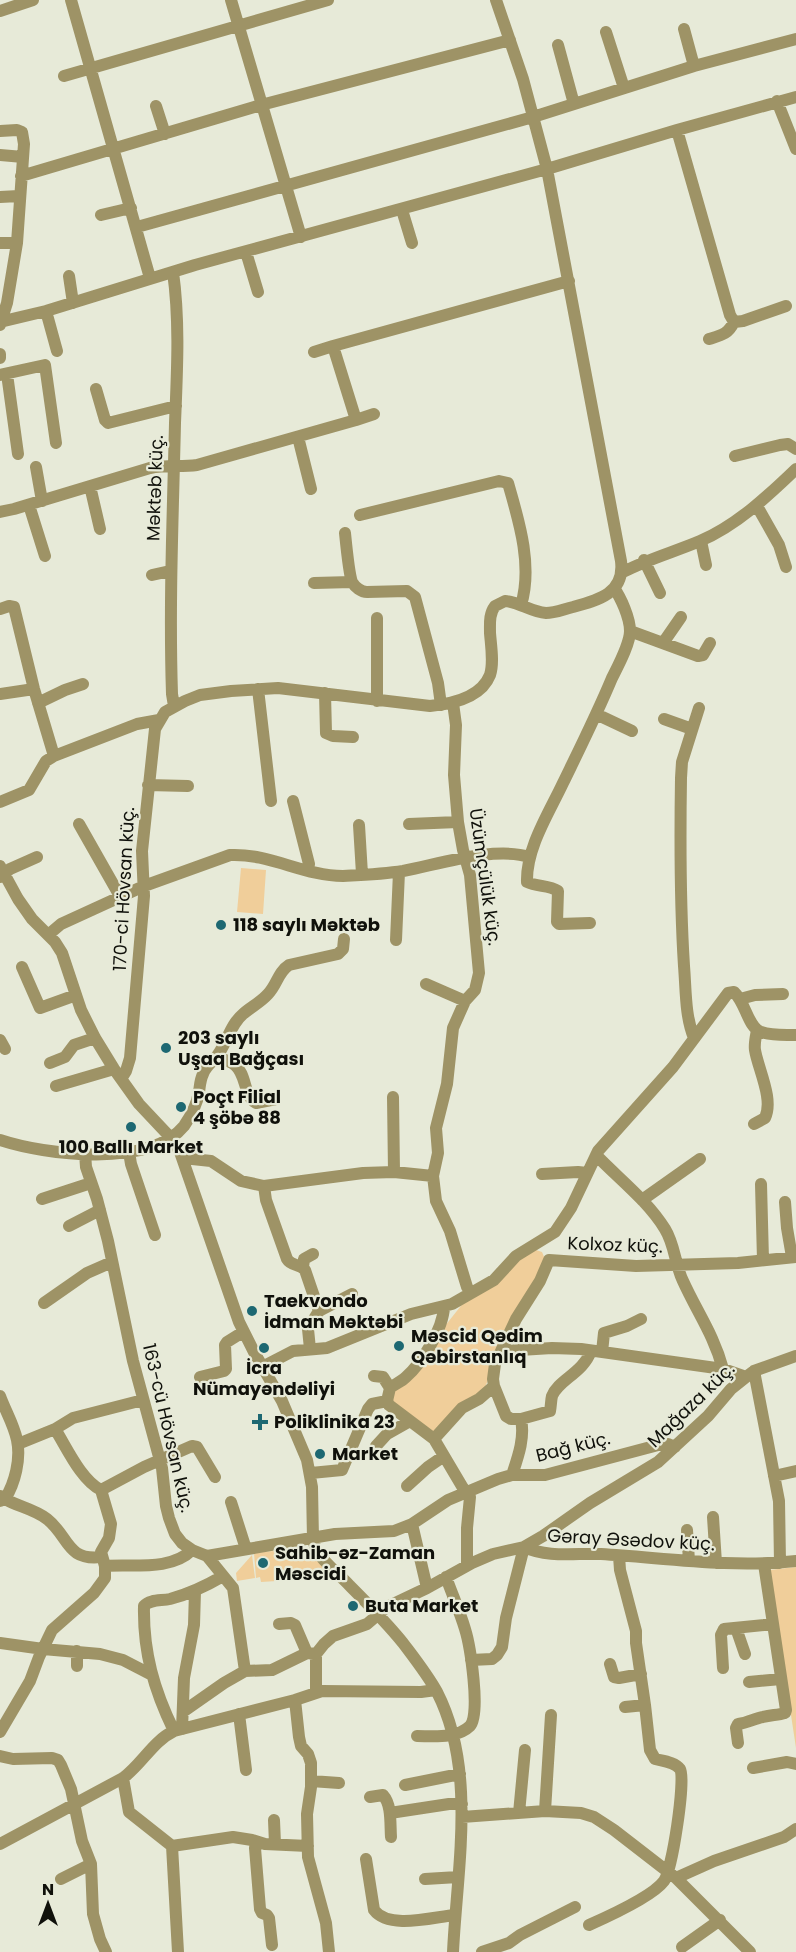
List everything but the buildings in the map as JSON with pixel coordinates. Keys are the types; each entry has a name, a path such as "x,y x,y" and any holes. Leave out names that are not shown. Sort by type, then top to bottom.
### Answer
{"street":[{"path":"0,10 33,0"},
{"path":"71,0 150,278"},
{"path":"231,0 301,237"},
{"path":"64,76 327,0"},
{"path":"496,0 510,40 547,169 622,572"},
{"path":"684,29 694,66"},
{"path":"606,32 624,88"},
{"path":"137,227 533,117 694,66 796,39"},
{"path":"21,176 261,105 510,40"},
{"path":"558,45 574,104"},
{"path":"0,131 22,132 24,144 17,243 6,282 0,323 73,303 150,278 402,210 796,97"},
{"path":"777,101 796,149"},
{"path":"156,106 165,134"},
{"path":"677,130 730,315 734,322"},
{"path":"0,155 23,157"},
{"path":"0,197 19,196"},
{"path":"101,215 131,208"},
{"path":"402,210 412,243"},
{"path":"0,243 17,243"},
{"path":"246,252 258,292"},
{"name":"Məktəb küç.","path":"173,272 177,318 175,466 170,571 174,706"},
{"path":"69,276 73,303"},
{"path":"314,352 569,281"},
{"path":"709,339 725,334 734,322 786,306"},
{"path":"46,311 57,351"},
{"path":"333,346 356,420"},
{"path":"18,454 3,375 45,365 56,443"},
{"path":"96,389 105,420 108,423 176,406"},
{"path":"0,512 150,468 197,465 374,414"},
{"path":"298,436 311,489"},
{"path":"735,456 788,444 796,449"},
{"path":"36,467 42,501"},
{"path":"0,802 29,790 46,761 54,756 137,724 159,720 174,706 201,695 258,689 288,689 423,706 453,703 474,693 490,675 490,618 492,610 500,602 505,601 541,612 556,612 604,597 614,588 622,572 644,561 701,541 757,506 796,469"},
{"path":"360,515 500,481 508,483 525,556 526,583 521,605"},
{"path":"90,486 100,528"},
{"path":"29,505 45,556"},
{"path":"757,506 779,545 786,567"},
{"path":"345,533 352,582 362,592 407,591 415,597 438,683 441,705"},
{"path":"701,541 706,565"},
{"path":"644,561 660,593"},
{"path":"152,575 170,571"},
{"path":"314,583 352,582"},
{"path":"590,923 559,924 557,922 558,891 555,888 532,885 527,882 530,857 544,822 596,714 624,651 630,631 622,601 614,588"},
{"path":"0,609 14,607 54,756"},
{"path":"663,644 681,617"},
{"path":"377,618 377,701"},
{"path":"630,631 698,656 704,654 710,643"},
{"path":"38,703 83,684"},
{"path":"0,694 34,688"},
{"path":"258,689 271,801"},
{"path":"325,693 326,733 333,736 353,737"},
{"name":"Üzümçülük küç.","path":"453,703 456,725 454,775 458,822 462,850 470,875 479,974 475,990 465,1001 453,1028 447,1084 436,1128 438,1153 433,1176 436,1201 450,1231 471,1293"},
{"path":"694,1038 687,1016 680,883 681,778 682,762 699,708"},
{"path":"596,714 632,731"},
{"path":"664,719 692,729"},
{"name":"170-ci Hövsan küç.","path":"117,1074 126,1071 130,1058 144,886 141,862 155,729 159,720"},
{"path":"148,785 188,786"},
{"path":"293,801 309,864 308,871"},
{"path":"409,824 458,822"},
{"path":"79,824 121,898"},
{"path":"359,825 362,874"},
{"path":"48,935 61,924 144,886 230,855 259,858 324,875 399,872 466,858 508,853 530,857"},
{"path":"37,857 1,872 32,919 54,942 64,959 76,995 95,1038 117,1074 141,1106 171,1138 183,1158 243,1332 282,1401 311,1473 313,1539 318,1554 400,1640 419,1664 443,1705 453,1735 460,1774 462,1804 453,1952"},
{"path":"396,940 399,872"},
{"path":"0,1140 39,1149 85,1154 129,1152 153,1146 171,1138 185,1125 199,1095 203,1073 216,1057 237,1020 271,991 284,968 338,954 343,949 344,939"},
{"path":"22,967 40,1008 76,995"},
{"path":"426,984 465,1001"},
{"path":"262,1367 293,1351 319,1350 336,1346 411,1314 444,1307 494,1280 516,1256 555,1232 571,1208 596,1155 673,1067 726,995 734,992 744,1005 751,1023 757,1030 766,1034 796,1035"},
{"path":"740,999 755,995 783,994"},
{"path":"754,1124 765,1118 768,1106 755,1050 757,1030"},
{"path":"50,1063 62,1059 74,1045 95,1038"},
{"path":"216,1057 235,1065 242,1074 250,1100 256,1103 276,1099"},
{"path":"56,1086 117,1074"},
{"path":"393,1097 394,1172"},
{"path":"129,1152 155,1235"},
{"name":"163-cü Hövsan küç.","path":"85,1154 86,1167 100,1210 133,1361 160,1460 169,1518 182,1544 207,1556"},
{"path":"596,1155 620,1181 642,1200 665,1229 683,1281 709,1331 723,1369"},
{"path":"183,1158 211,1161 241,1181 264,1186 363,1173 394,1172 433,1176"},
{"path":"642,1200 700,1159"},
{"path":"542,1174 587,1173"},
{"path":"42,1199 91,1183"},
{"path":"761,1184 763,1260"},
{"path":"264,1186 266,1200 286,1259 289,1263 303,1267"},
{"path":"785,1202 787,1227 794,1257"},
{"path":"69,1227 100,1210"},
{"path":"541,1242 549,1260"},
{"path":"313,1254 304,1259 303,1267 320,1311"},
{"name":"Kolxoz küç.","path":"494,1386 495,1364 516,1319 540,1281 549,1260 636,1266 794,1257"},
{"path":"44,1304 87,1273 112,1262"},
{"path":"310,1349 308,1329 320,1311 352,1294"},
{"path":"444,1307 444,1318 433,1341 408,1376 390,1388 387,1401 389,1405 434,1438 470,1497 467,1565"},
{"path":"434,1438 462,1408 479,1399 494,1386 506,1416 511,1419 521,1419 549,1411 556,1389 580,1370 597,1351 604,1333 641,1319"},
{"path":"201,1377 226,1369 226,1342 243,1332"},
{"path":"502,1351 552,1348 597,1351 750,1374 778,1501 780,1563"},
{"name":"Mağaza küç.","path":"524,1546 658,1462 708,1416 731,1389 750,1374 796,1356"},
{"path":"374,1376 383,1377 390,1388"},
{"path":"0,1396 18,1444 17,1467 11,1490 2,1498 47,1519 69,1546 86,1558 103,1561 167,1563 177,1561 192,1550"},
{"path":"18,1444 55,1429 74,1418 143,1400"},
{"path":"311,1473 342,1470 372,1404 387,1401"},
{"path":"184,1711 245,1671 233,1588 207,1556 335,1534 394,1531 412,1524 448,1500 513,1475 523,1435 521,1419"},
{"path":"376,1446 387,1434 410,1421"},
{"path":"0,1732 30,1681 52,1630 94,1593 105,1578 103,1561 111,1530 101,1490 86,1478 55,1429"},
{"name":"Bağ küç.","path":"513,1475 545,1475 662,1444 675,1447"},
{"path":"101,1490 144,1467 192,1446 197,1447 215,1477"},
{"path":"407,1486 444,1456"},
{"path":"774,1476 796,1471"},
{"path":"231,1502 246,1549"},
{"path":"713,1518 716,1563"},
{"path":"412,1524 428,1588"},
{"path":"687,1530 689,1561"},
{"path":"471,1660 492,1659 498,1655 502,1647 506,1618 524,1546"},
{"name":"Gəray Əsədov küç.","path":"245,1671 273,1670 311,1653 333,1636 367,1624 387,1607 428,1588 467,1565 493,1554 524,1546 545,1554 619,1556 716,1563 796,1562"},
{"path":"619,1556 620,1570 635,1627 651,1755 655,1759 675,1764 682,1775 672,1875"},
{"path":"738,1743 736,1728 738,1724 784,1713 786,1710 764,1564"},
{"path":"178,1730 152,1676 143,1633 144,1606 149,1601 166,1600 195,1591 223,1576"},
{"path":"417,1736 453,1735 470,1725 474,1719 471,1660 465,1628 446,1577"},
{"path":"178,1730 184,1711 184,1678 194,1625 195,1591"},
{"path":"279,1624 295,1625 311,1653 316,1692"},
{"path":"723,1668 722,1631 724,1629 773,1624"},
{"path":"736,1628 745,1654"},
{"path":"0,1643 100,1654 123,1660 152,1676"},
{"path":"77,1651 77,1666"},
{"path":"610,1664 614,1677 641,1674"},
{"path":"749,1682 781,1679"},
{"path":"0,1844 123,1778 165,1735 178,1730 328,1690 421,1692 436,1690"},
{"path":"295,1700 298,1737 311,1763 307,1814 308,1857 326,1923 329,1952"},
{"path":"625,1707 645,1705"},
{"path":"239,1714 246,1770"},
{"path":"545,1810 551,1715"},
{"path":"519,1813 525,1750"},
{"path":"0,1756 13,1759 52,1758 58,1760 71,1789 82,1841 91,1864 93,1914 106,1952"},
{"path":"753,1768 787,1762 796,1764"},
{"path":"405,1785 460,1774"},
{"path":"123,1778 129,1812 172,1846 220,1838 243,1838 258,1842 308,1846"},
{"path":"311,1781 339,1783"},
{"path":"370,1797 383,1795 386,1797 392,1837"},
{"path":"390,1813 462,1804"},
{"path":"462,1817 545,1810 581,1813 594,1817 672,1875 750,1952"},
{"path":"274,1820 275,1844"},
{"path":"589,1926 618,1912 654,1890 672,1875 784,1837 796,1829"},
{"path":"258,1842 255,1848 260,1910 269,1918 272,1945"},
{"path":"172,1846 178,1952"},
{"path":"366,1859 376,1913 399,1922 455,1914"},
{"path":"61,1879 91,1864"},
{"path":"425,1879 458,1877"},
{"path":"482,1952 514,1947 520,1935 575,1907"},
{"path":"682,1947 720,1920"}],"shaded area":[{"path":"241,868 266,870 263,914 237,912"},
{"path":"533,1249 542,1252 545,1259 484,1389 436,1431 430,1431 396,1407 390,1395 464,1302"},
{"path":"303,1548 327,1570 308,1579 261,1582 260,1577 256,1578 254,1553"},
{"path":"252,1555 255,1578 237,1581 236,1573"},
{"path":"796,1567 796,1748 769,1570"}],"place":[{"name":"118 saylı Məktəb","path":"221,925"},
{"name":"203 saylı Uşaq Bağçası","path":"166,1048"},
{"name":"Poçt Filial 4 şöbə 88","path":"181,1107"},
{"name":"100 Ballı Market","path":"131,1127"},
{"name":"Taekvondo İdman Məktəbi","path":"252,1311"},
{"name":"Məscid Qədim Qəbirstanlıq","path":"399,1346"},
{"name":"İcra Nümayəndəliyi","path":"264,1348"},
{"name":"Poliklinika 23","path":"260,1422"},
{"name":"Market","path":"320,1454"},
{"name":"Sahib-əz-Zaman Məscidi","path":"263,1563"},
{"name":"Buta Market","path":"353,1606"}]}
